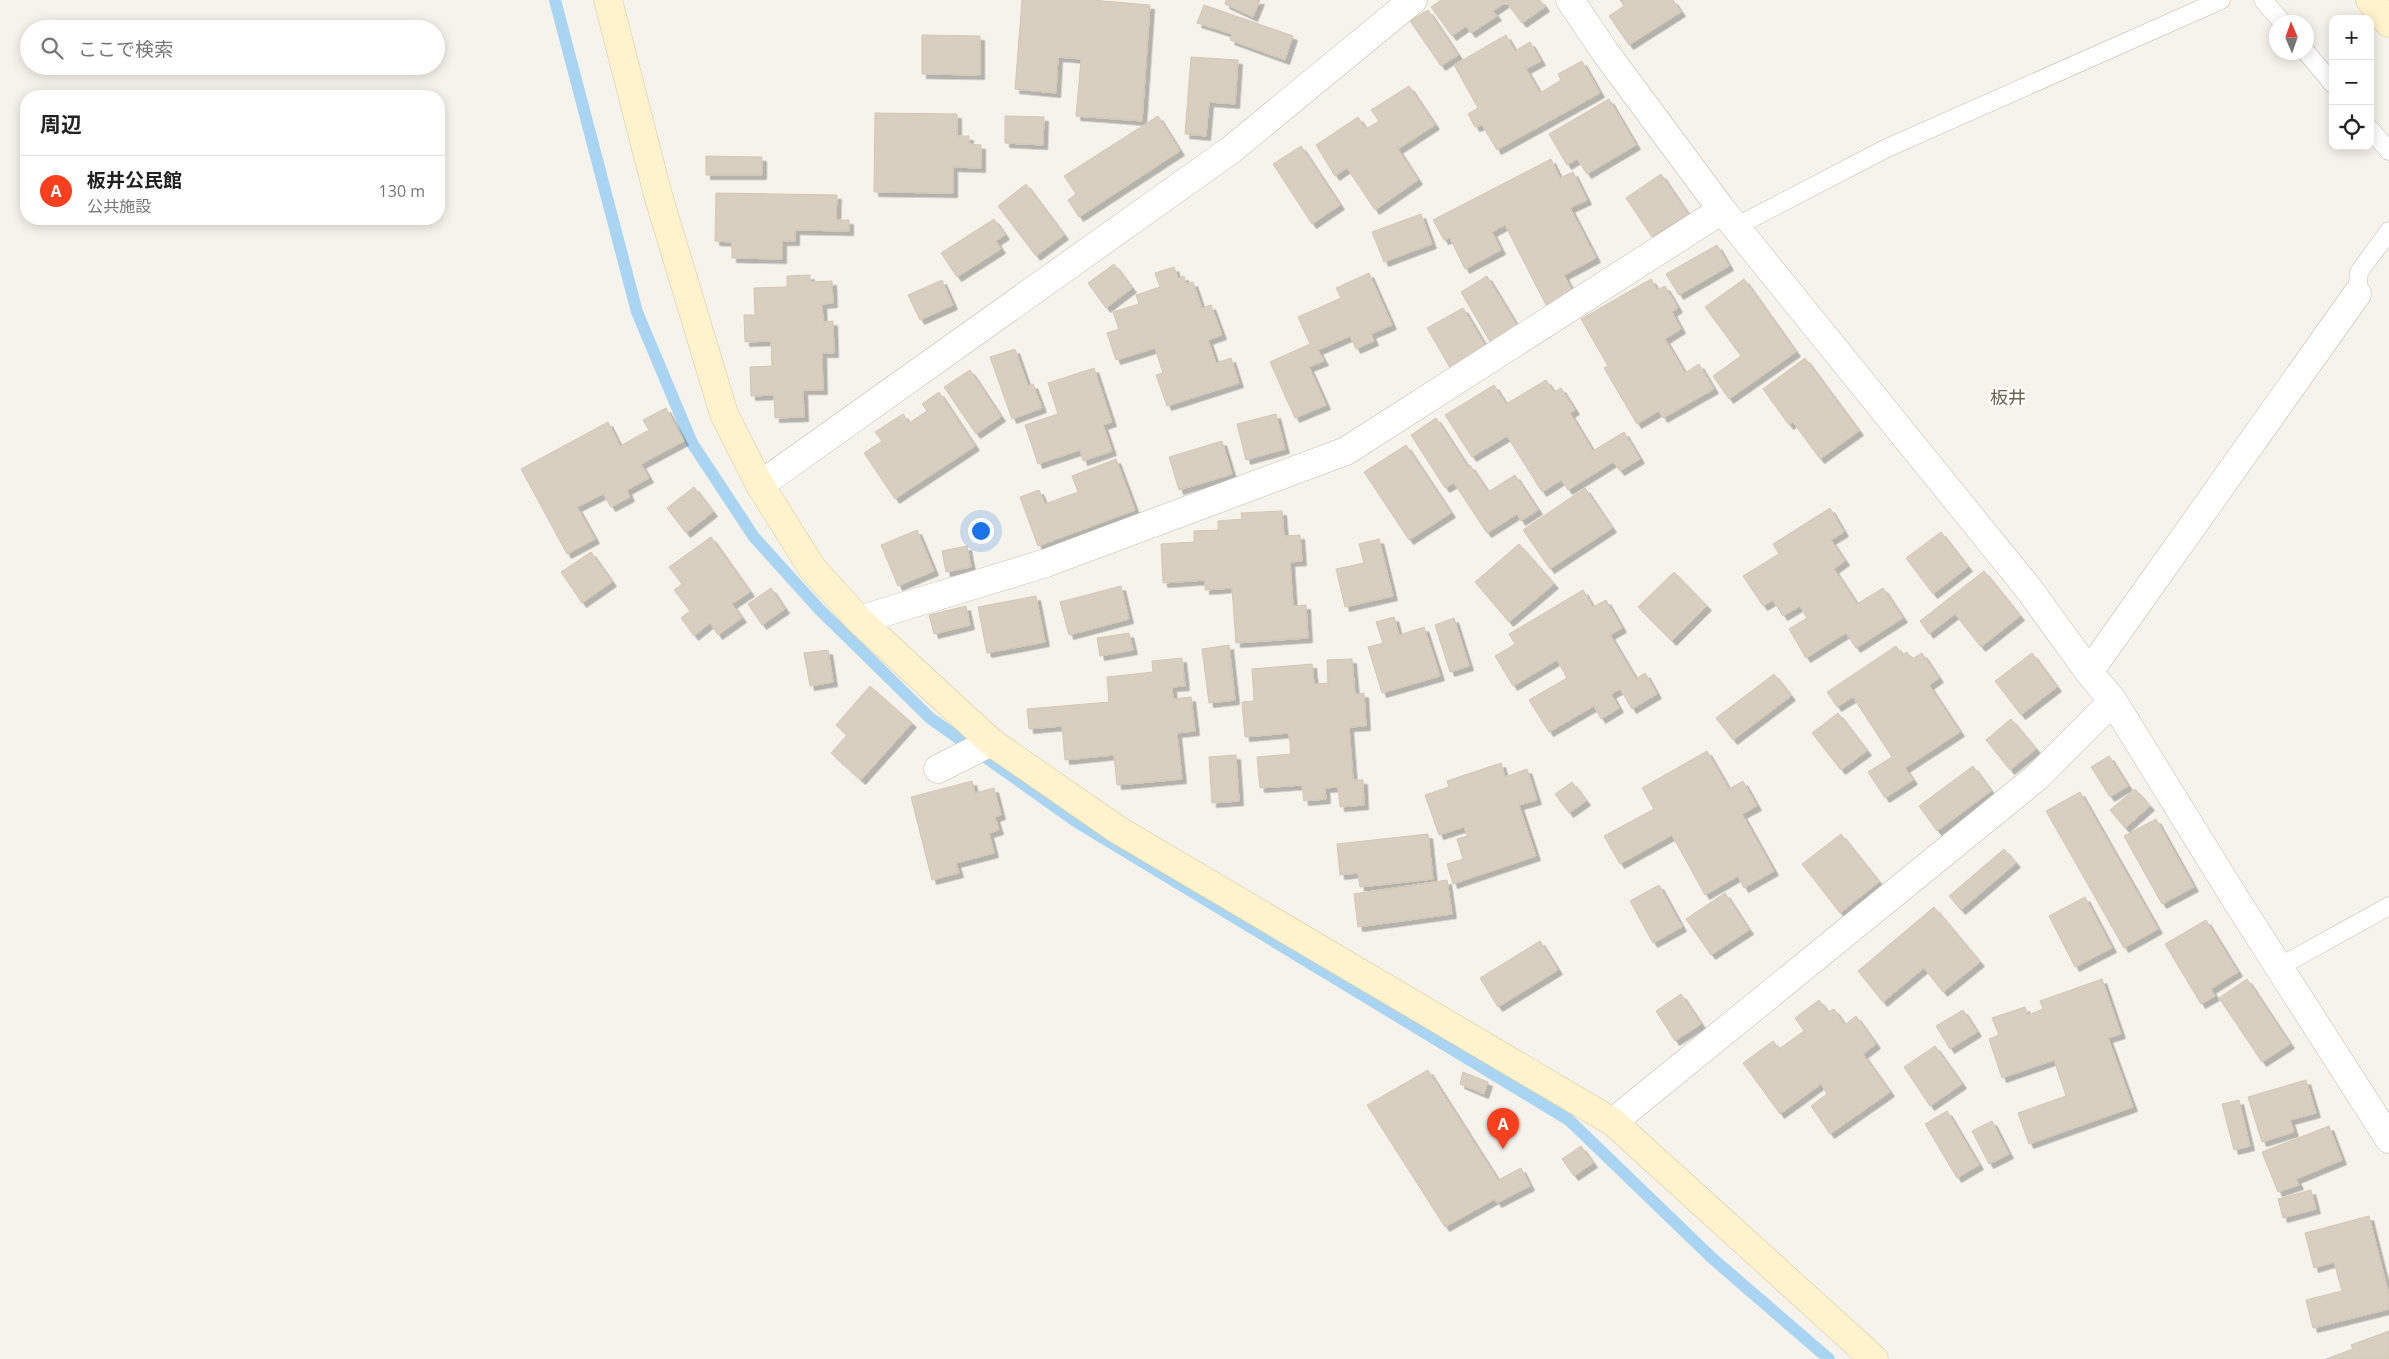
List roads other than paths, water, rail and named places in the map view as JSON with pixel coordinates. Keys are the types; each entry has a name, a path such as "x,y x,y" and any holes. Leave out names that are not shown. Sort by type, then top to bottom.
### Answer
{"street":[{"path":"608,0 658,195 724,414 760,485 812,568 859,620 991,742 1118,830 1613,1122 1874,1359"},
{"path":"760,485 1232,149 1413,0"},
{"path":"1570,0 1611,60 1729,219 2028,588 2089,672 2113,701 2389,1139"},
{"path":"2370,0 2389,23"},
{"path":"859,620 1046,563 1346,451 1729,219"},
{"path":"2089,672 2357,294"},
{"path":"1613,1122 2037,777 2113,701"},
{"path":"938,769 991,742"}],"lane":[{"path":"1729,219 2221,0"},
{"path":"2263,0 2276,15"},
{"path":"2313,60 2329,79"},
{"path":"2374,134 2389,151"},
{"path":"2357,294 2359,272 2389,231"},
{"path":"2279,967 2389,906"}],"waterway":[{"path":"555,0 637,312 692,443 754,537 819,609 930,718 1077,822 1569,1120 1712,1258 1829,1359"}],"place":[{"name":"板井公民館","path":"1503,1149"}],"district":[{"name":"板井","path":"2008,397"}]}
